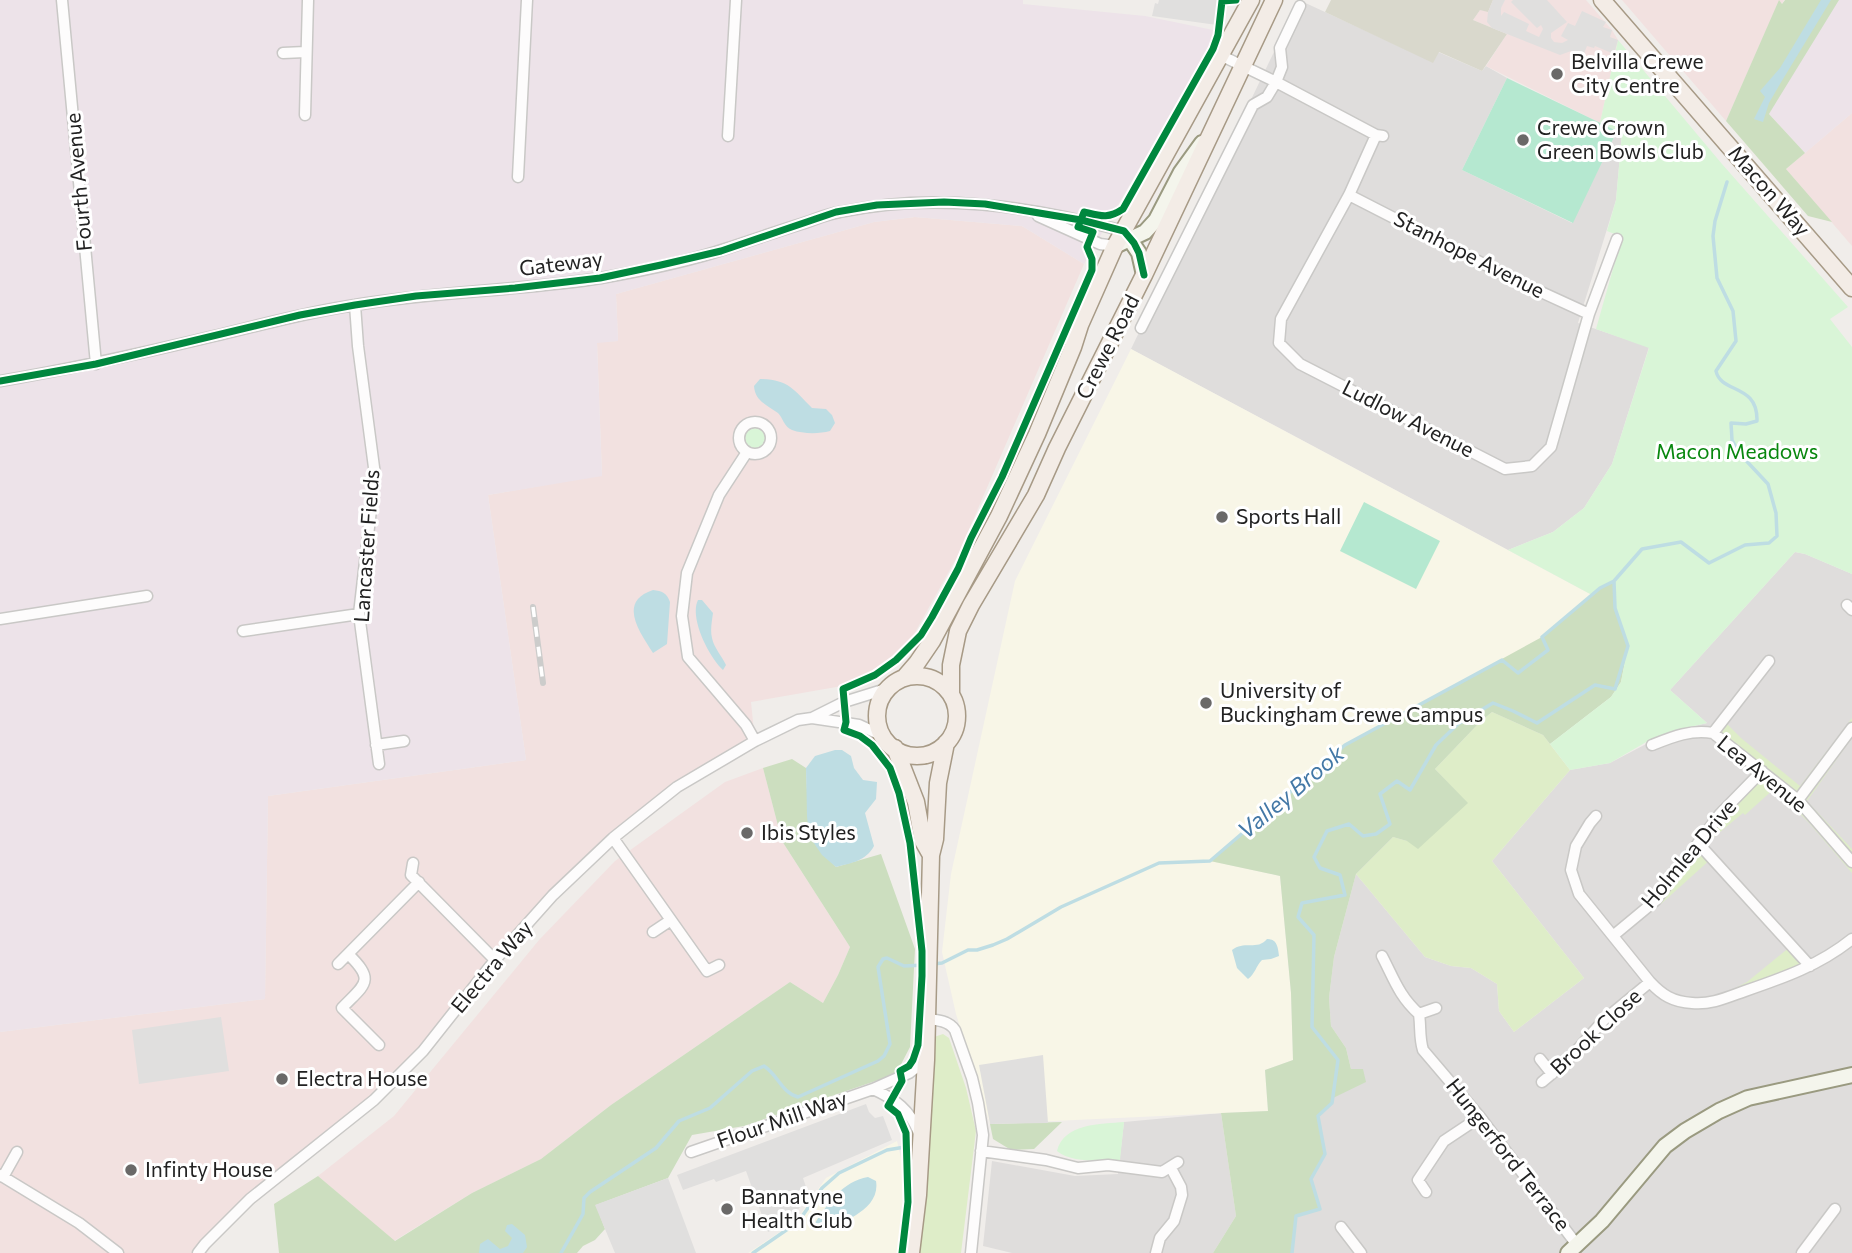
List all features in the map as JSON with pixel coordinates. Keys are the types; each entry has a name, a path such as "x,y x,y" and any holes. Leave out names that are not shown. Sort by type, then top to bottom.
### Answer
{"main road":[{"name":"Crewe Road","path":"904,677 932,641 999,516 1037,434 1080,325 1251,0"},
{"name":"Crewe Road","path":"951,694 951,665 958,631 1036,495 1274,0"},
{"name":"Macon Way","path":"1602,0 1852,288"},
{"path":"911,1253 922,1142 931,855 935,839 938,783 946,743 954,729 956,703 939,682 927,677 904,677 889,688 879,704 877,721 883,736 895,748 905,754 919,756 946,743"},
{"path":"895,748 916,802 923,841 931,855"}],"street":[{"name":"Fourth Avenue","path":"62,0 96,364"},
{"path":"305,115 308,0"},
{"path":"517,177 527,0"},
{"path":"728,136 736,0"},
{"path":"1276,82 1282,66 1280,48 1300,6"},
{"path":"283,53 305,52"},
{"name":"Ludlow Avenue","path":"1220,55 1379,135 1281,319 1279,343 1300,364 1505,469 1532,466 1551,447 1589,314 1617,239"},
{"name":"Crewe Road","path":"1141,328 1253,105 1267,97 1276,82"},
{"path":"1123,239 1145,232 1156,220 1181,172 1217,122"},
{"name":"Stanhope Avenue","path":"1349,195 1589,314"},
{"name":"Gateway","path":"0,382 96,364 300,315 355,305 416,296 600,278 721,250 836,212 877,205 944,202 1022,209 1074,218 1123,239"},
{"name":"Gateway","path":"1022,209 1100,244 1123,239"},
{"path":"1123,239 1139,253 1144,275"},
{"name":"Lancaster Fields","path":"355,305 375,475 359,614 379,764"},
{"path":"747,452 719,495 687,573 682,616 688,657 746,725 755,741"},
{"path":"0,619 146,596"},
{"path":"243,631 359,614"},
{"path":"1713,733 1769,661"},
{"name":"Electra Way","path":"812,718 844,702 889,688"},
{"name":"Electra Way","path":"198,1253 250,1199 374,1100 423,1051 495,960 553,895 613,838 677,787 755,741 798,720 812,718 859,725 883,736"},
{"path":"1798,800 1852,728"},
{"name":"Lea Avenue","path":"1652,745 1676,735 1702,731 1713,733 1798,800 1852,862"},
{"path":"376,745 404,741"},
{"name":"Holmlea Drive","path":"1614,936 1655,901 1720,814 1762,771"},
{"path":"1590,819 1576,846 1571,870 1578,894 1662,995 1693,1003 1712,1002 1810,967 1852,939"},
{"path":"613,838 706,971 719,965"},
{"path":"1698,843 1810,967"},
{"path":"413,863 411,874 495,960"},
{"path":"338,964 419,882"},
{"path":"653,932 671,920"},
{"path":"348,954 360,965 366,979 363,986 342,1008 379,1045"},
{"path":"1382,956 1407,1003 1419,1014 1436,1008"},
{"name":"Brook Close","path":"1542,1082 1566,1062 1604,1020 1650,982"},
{"name":"Hungerford Terrace","path":"1419,1014 1419,1037 1423,1049 1480,1117 1572,1249"},
{"path":"927,1018 943,1021 955,1030 978,1103 983,1135 971,1253"},
{"path":"1540,1059 1552,1073"},
{"name":"Flour Mill Way","path":"691,1152 873,1089 909,1073 926,1060"},
{"path":"1572,1249 1602,1221 1665,1146 1685,1131 1748,1098 1852,1075"},
{"name":"Flour Mill Way","path":"873,1089 899,1103 908,1112 922,1142"},
{"path":"1426,1192 1414,1178 1444,1141 1480,1117"},
{"path":"981,1151 1046,1160 1078,1168 1108,1165 1162,1172 1175,1165 1182,1195 1174,1222 1160,1238 1156,1253"},
{"path":"17,1152 1,1176 79,1223 118,1253"},
{"path":"1802,1253 1835,1209"},
{"path":"1341,1227 1361,1253"}],"shaded area":[{"path":"0,0 1023,0 1023,4 1145,16 1218,31 1084,264 1022,226 915,217 874,222 616,294 618,341 597,343 602,476 488,495 526,760 268,796 265,999 0,1032"},
{"path":"1159,0 1220,0 1217,25 1152,16 1155,3 1158,4"},
{"path":"1299,0 1433,62 1438,52 1482,71 1486,66 1507,78 1462,170 1572,223 1617,131 1622,132 1616,200 1578,323 1649,347 1612,464 1584,508 1553,532 1508,550 1131,349"},
{"path":"1331,0 1493,0 1488,12 1480,10 1473,20 1507,34 1482,71 1439,52 1433,63 1325,12"},
{"path":"1493,0 1586,0 1618,40 1600,123 1486,66 1507,34 1473,20 1480,10 1488,11"},
{"path":"1493,0 1505,0 1501,16 1504,12 1529,24 1526,31 1539,37 1543,29 1541,25 1537,28 1511,2 1547,0 1567,22 1551,33 1554,42 1562,43 1568,40 1561,36 1568,23 1575,26 1582,11 1606,22 1603,27 1612,30 1610,37 1618,40 1614,54 1595,46 1587,46 1583,56 1571,51 1560,55 1492,28 1487,22"},
{"path":"1622,0 1784,0 1782,4 1779,1 1726,121"},
{"path":"1835,0 1852,0 1852,113 1805,153 1769,114"},
{"path":"1852,113 1852,246 1786,169"},
{"path":"915,217 1022,226 1084,264 957,557 908,645 884,666 857,681 751,702 755,741 677,787 553,895 423,1051 374,1100 250,1199 198,1253 0,1253 0,1032 265,999 268,796 526,760 488,495 602,475 597,342 618,341 616,294 874,222"},
{"name":"University of Buckingham Crewe Campus","path":"1131,349 1592,595 1542,637 1502,660 1211,861 1280,876 1291,993 1293,1060 1265,1070 1268,1111 990,1124 956,1014 942,952 951,874 1015,581"},
{"path":"1795,552 1852,574 1852,1253 1292,1253 1296,1216 1320,1209 1311,1179 1324,1154 1318,1116 1332,1103 1351,1069 1346,1048 1331,1026 1329,998 1334,957 1356,874 1425,957 1451,966 1471,968 1497,984 1499,1011 1514,1032 1584,978 1492,861 1570,770 1610,763 1669,732 1707,723 1670,690"},
{"path":"763,768 782,841 850,947 823,1003 790,982 611,1105 541,1159 472,1193 394,1241 318,1176 394,1116 539,940 615,861 725,782"},
{"path":"221,1017 229,1071 139,1084 132,1030"},
{"path":"1043,1055 1048,1123 990,1124 979,1065"},
{"path":"866,1104 875,1118 883,1116 892,1140 803,1178 809,1196 787,1223 768,1232 746,1171 683,1190 677,1175"},
{"path":"1221,1113 1236,1216 1213,1253 1012,1253 983,1246 992,1161 1075,1176 1118,1174 1124,1122"},
{"path":"897,1141 905,1175 897,1253 748,1253 795,1222 826,1178"},
{"path":"668,1178 696,1253 615,1253 595,1205"}],"green space":[{"path":"1779,0 1782,4 1785,0 1839,0 1769,114 1805,153 1786,169 1832,222 1808,216 1726,121"},
{"name":"Macon Meadows","path":"1618,40 1722,164 1848,307 1830,319 1852,347 1852,574 1795,552 1670,690 1707,723 1669,732 1610,763 1570,770 1550,744 1611,697 1621,682 1628,646 1616,612 1614,582 1592,595 1508,550 1553,532 1584,508 1612,464 1649,348 1596,329 1622,237 1607,231 1616,200 1622,133 1600,123"},
{"path":"1507,78 1617,131 1573,223 1462,170"},
{"path":"755,422 766,427 771,438 766,449 755,454 744,449 739,438 744,427"},
{"path":"1364,502 1440,541 1416,589 1340,551"},
{"path":"1614,581 1615,608 1628,646 1621,682 1611,697 1550,744 1543,735 1492,712 1435,769 1468,803 1418,849 1407,841 1393,837 1356,874 1334,957 1329,998 1331,1026 1346,1048 1351,1069 1363,1069 1366,1082 1333,1098 1332,1103 1318,1116 1325,1154 1311,1179 1320,1209 1296,1217 1292,1253 1213,1253 1236,1216 1221,1113 1268,1111 1265,1070 1293,1060 1291,993 1280,876 1210,861 1345,745 1542,637 1600,588"},
{"path":"1492,712 1543,735 1570,770 1492,861 1584,978 1514,1032 1499,1011 1497,984 1471,968 1451,966 1425,957 1356,874 1393,837 1407,841 1467,803 1435,769"},
{"path":"1852,718 1852,738 1807,801 1852,849 1852,873 1775,788 1745,815 1743,813 1702,847 1712,858 1661,904 1655,901 1698,843 1762,771 1713,733 1723,720 1800,786"},
{"path":"792,759 806,768 809,836 836,867 881,854 915,949 910,1047 896,1074 744,1126 692,1135 668,1178 596,1205 605,1229 577,1253 279,1253 274,1204 318,1176 395,1241 472,1193 541,1159 611,1105 790,982 823,1003 850,947 782,841 763,768"},
{"path":"1791,946 1810,966 1721,995 1747,982"},
{"path":"943,1034 949,1038 966,1088 976,1131 961,1253 917,1253 934,1037"},
{"path":"1062,1122 1034,1149 1011,1150 993,1139 990,1124"},
{"path":"1124,1122 1120,1160 1070,1158 1057,1151 1067,1135 1075,1130"}],"water":[{"path":"1821,0 1831,0 1769,103 1763,122 1754,119 1765,97 1760,91 1780,68"},
{"path":"760,379 778,381 795,391 812,408 826,409 835,423 830,431 806,433 789,429 778,413 757,395 754,386"},
{"path":"653,590 664,593 670,602 667,644 653,653 638,627 634,610 642,595"},
{"path":"698,600 702,600 713,613 711,635 726,665 723,670 712,656 698,627"},
{"path":"842,750 851,756 854,768 863,780 877,782 876,799 865,813 874,846 853,863 836,867 822,855 809,836 806,768 815,756"},
{"path":"1267,939 1275,942 1279,956 1262,960 1248,979 1237,968 1232,950 1263,943"},
{"path":"868,1177 876,1181 876,1191 866,1208 847,1220 818,1229 815,1223 837,1194 851,1183"},
{"path":"512,1224 525,1235 527,1247 523,1253 479,1253 480,1244 488,1239 500,1249 508,1246 512,1238 505,1231 507,1225"}],"waterway":[{"name":"Valley Brook","path":"933,964 1007,939 1061,907 1159,863 1210,861 1345,745 1502,660 1518,673 1548,650 1542,637 1600,588 1614,581 1642,549 1681,542 1709,563 1745,545 1769,543 1777,536 1776,513 1768,484 1739,453 1732,440 1731,423 1746,424 1757,421 1756,409 1752,400 1725,383 1716,371 1736,341 1733,311 1717,278 1713,236 1727,182"},
{"path":"1292,1253 1296,1216 1320,1209 1311,1179 1325,1154 1318,1116 1332,1103 1338,1060 1312,1027 1314,935 1298,917 1302,903 1345,895 1340,875 1320,868 1314,857 1327,831 1349,824 1363,836 1376,834 1390,824 1380,794 1397,781 1410,790 1436,745 1458,724 1493,703 1537,723 1595,685 1615,689 1628,646 1615,608 1614,581"},
{"name":"Valley Brook","path":"561,1253 583,1214 584,1198 590,1192 656,1148 679,1121 710,1108 752,1071 764,1066 787,1091 798,1097 878,1061 890,1044 878,967 883,959 887,958 904,966 925,965"},
{"path":"753,1253 798,1222 822,1188 839,1173 887,1150 905,1147"}],"railway":[{"path":"533,607 543,683"}],"cycle path":[{"path":"902,1253 908,1202 906,1133 898,1114 888,1106 902,1081 900,1071 909,1066 918,1045 922,951 910,843 899,793 890,768 872,745 860,736 844,730 846,722 843,689 875,675 896,660 921,635 932,617 1002,477 1092,270 1092,259 1087,247 1093,232 1078,227 1084,212 1104,216 1123,209 1213,49 1218,35 1222,1 1236,0"},
{"path":"0,381 96,364 300,315 355,305 416,296 600,278 721,251 836,212 877,205 944,202 985,204 1081,220 1124,231 1139,253 1144,275"}],"place":[{"name":"Belvilla Crewe City Centre","path":"1557,74"},
{"name":"Crewe Crown Green Bowls Club","path":"1523,140"},
{"name":"Sports Hall","path":"1222,517"},
{"name":"University of Buckingham Crewe Campus","path":"1206,703"},
{"name":"Ibis Styles","path":"747,833"},
{"name":"Electra House","path":"282,1079"},
{"name":"Infinty House","path":"131,1170"},
{"name":"Bannatyne Health Club","path":"727,1209"}]}
